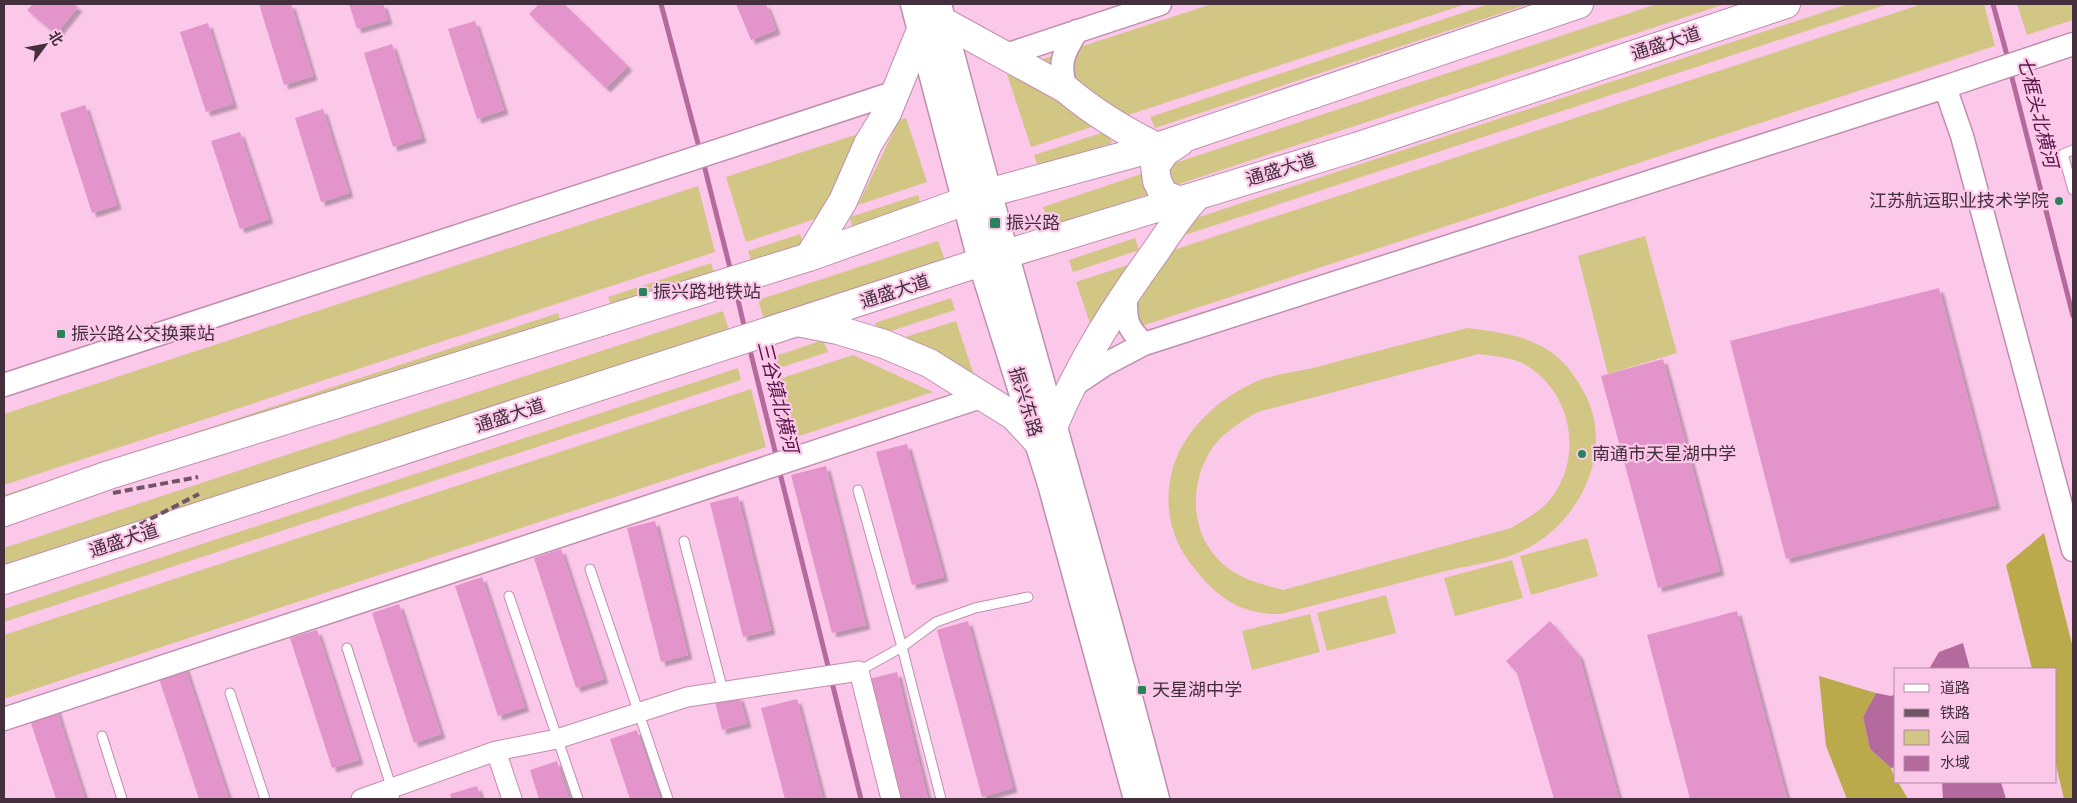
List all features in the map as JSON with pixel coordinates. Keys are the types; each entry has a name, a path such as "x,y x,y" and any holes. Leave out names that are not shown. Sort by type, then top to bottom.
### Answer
{"main road":[{"name":"振兴东路","path":"914,4 934,18 994,259 1156,799"},
{"path":"4,512 109,475 809,257 977,196 1156,147 1579,4"},
{"name":"通盛大道","path":"4,580 994,259 1356,147 1786,4"},
{"path":"809,257 843,201 868,144 887,113 934,18 1006,55 1066,89 1083,103 1132,135 1156,147"},
{"path":"798,323 838,330 884,344 929,363 1045,433 1126,292 1182,213 1189,199 1164,195 1157,181 1155,166 1165,152 1187,137"},
{"name":"振兴东路","path":"1045,433 1099,656 1137,799"}],"street":[{"path":"1006,55 1160,4"},
{"path":"1066,89 1061,71 1063,54 1077,31"},
{"path":"1070,388 1104,365 1144,344 1948,86 2069,45"},
{"path":"1948,86 2073,550"},
{"path":"4,385 896,92"},
{"path":"1126,292 1126,315 1130,330 1144,344"},
{"path":"4,719 984,396"},
{"path":"362,799 393,794 496,751 557,739 687,696 859,672 891,799"},
{"path":"496,751 512,799"}],"lane":[{"path":"2073,150 2063,154 2073,190"},
{"path":"858,490 902,647 941,799"},
{"path":"684,541 723,691"},
{"path":"590,569 668,799"},
{"path":"509,596 578,799"},
{"path":"859,672 902,647 936,622 975,608 1028,597"},
{"path":"347,648 393,794"},
{"path":"230,693 266,799"},
{"path":"102,736 122,799"}],"green space":[{"path":"1212,4 1466,4 1031,147 1006,71"},
{"path":"1489,4 1529,4 1155,128 1150,117"},
{"path":"1657,4 1725,4 1170,187 1163,167"},
{"path":"1848,4 1888,4 1185,235 1181,223"},
{"path":"1922,4 1984,4 1995,46 1096,341 1076,282"},
{"path":"2017,4 2073,4 2073,20 2027,35"},
{"path":"906,118 927,182 858,205 899,120"},
{"path":"1107,131 1112,143 1038,167 1034,155"},
{"path":"864,132 824,216 746,242 726,177"},
{"path":"1144,173 1152,193 1050,227 1043,207"},
{"path":"698,186 715,252 4,485 4,414"},
{"path":"918,195 922,207 853,230 850,217"},
{"path":"800,234 804,246 752,263 748,251"},
{"path":"1645,236 1677,353 1608,374 1578,256"},
{"path":"1135,238 1139,250 1073,272 1069,260"},
{"path":"938,241 945,260 764,320 758,300"},
{"path":"711,263 715,275 613,309 608,297"},
{"path":"951,298 955,310 879,335 875,323"},
{"path":"723,311 729,331 4,569 4,548"},
{"path":"558,313 562,326 4,509 4,495"},
{"path":"956,321 975,378 896,340"},
{"path":"1467,328 1523,338 1539,345 1565,364 1587,398 1594,421 1596,443 1592,466 1585,488 1573,508 1558,526 1540,541 1520,552 1503,558 1281,614 1251,611 1239,606 1227,600 1207,583 1182,551 1171,523 1168,502 1170,481 1180,450 1198,423 1210,411 1237,392 1266,378 1313,368","holes":["1479,354 1508,358 1524,364 1541,376 1554,392 1563,410 1568,429 1569,449 1566,469 1558,487 1546,504 1534,514 1511,528 1283,590 1250,580 1235,573 1210,550 1198,522 1196,506 1200,475 1213,447 1234,427 1258,412"]},
{"path":"823,340 828,352 776,369 773,357"},
{"path":"853,355 933,392 790,439 773,381"},
{"path":"738,368 741,380 4,622 4,609"},
{"path":"751,389 766,447 4,699 4,635"},
{"path":"1587,538 1598,576 1531,595 1520,556"},
{"path":"1512,560 1523,598 1455,616 1444,578"},
{"path":"1386,595 1396,633 1327,651 1317,613"},
{"path":"1310,614 1320,652 1252,670 1242,631"}],"shaded area":[{"path":"2044,533 2073,648 2073,799 2064,799 2057,769 2057,668 2032,668 2006,565"},
{"path":"1819,676 1876,693 1863,717 1870,749 1891,768 1894,783 1899,783 1908,799 1847,799 1826,746"}],"water":[{"path":"1963,643 1970,668 1930,668 1939,652"},
{"path":"1876,693 1894,695 1894,767 1891,768 1870,749 1863,717"},
{"path":"1942,783 2001,783 2006,799 1943,799"}],"building":[{"path":"33,4 73,4 78,7 56,34 27,10"},
{"path":"259,4 291,4 313,76 284,85"},
{"path":"349,4 383,4 388,20 357,29"},
{"path":"539,4 564,4 628,66 606,88 529,14"},
{"path":"736,4 766,4 776,30 751,40"},
{"path":"475,21 504,110 477,119 448,29"},
{"path":"208,23 233,104 206,112 180,32"},
{"path":"392,44 422,138 393,147 364,53"},
{"path":"85,105 117,205 92,213 60,113"},
{"path":"323,109 349,193 321,202 295,118"},
{"path":"240,132 269,219 240,229 211,141"},
{"path":"1939,288 1996,505 1786,559 1730,341"},
{"path":"1663,359 1720,571 1658,588 1601,376"},
{"path":"907,444 944,577 912,585 876,452"},
{"path":"826,466 866,625 832,633 791,475"},
{"path":"738,496 771,630 743,637 710,503"},
{"path":"655,521 688,655 661,662 627,528"},
{"path":"561,549 604,679 576,688 534,558"},
{"path":"482,577 525,707 498,716 455,586"},
{"path":"399,604 441,734 414,743 372,613"},
{"path":"1737,611 1787,799 1690,799 1647,635"},
{"path":"968,621 1013,788 982,797 937,630"},
{"path":"1550,621 1579,655 1619,799 1554,799 1517,673 1506,661"},
{"path":"317,630 359,760 332,768 290,638"},
{"path":"183,661 229,799 199,799 156,670"},
{"path":"897,672 928,799 894,799 865,680"},
{"path":"739,696 747,723 722,730 715,702"},
{"path":"797,699 823,799 785,799 761,708"},
{"path":"55,705 85,799 56,799 28,714"},
{"path":"637,730 660,799 630,799 610,739"},
{"path":"557,761 569,799 539,799 530,770"},
{"path":"477,786 481,799 451,799 450,794"}],"waterway":[{"name":"三谷镇北横河","path":"661,4 700,151"},
{"name":"七框头北横河","path":"1993,4 2008,59"},
{"name":"七框头北横河","path":"2010,70 2073,316"},
{"name":"三谷镇北横河","path":"703,161 731,272"},
{"name":"三谷镇北横河","path":"735,287 745,330"},
{"name":"三谷镇北横河","path":"749,346 777,459"},
{"name":"三谷镇北横河","path":"779,469 861,799"}],"railway":[{"path":"113,493 198,477"},
{"path":"129,530 199,494"}],"place":[{"name":"江苏航运职业技术学院","path":"2059,201"},
{"name":"振兴路","path":"995,223"},
{"name":"振兴路地铁站","path":"643,292"},
{"name":"振兴路公交换乘站","path":"61,334"},
{"name":"南通市天星湖中学","path":"1582,454"},
{"name":"天星湖中学","path":"1142,690"}]}
